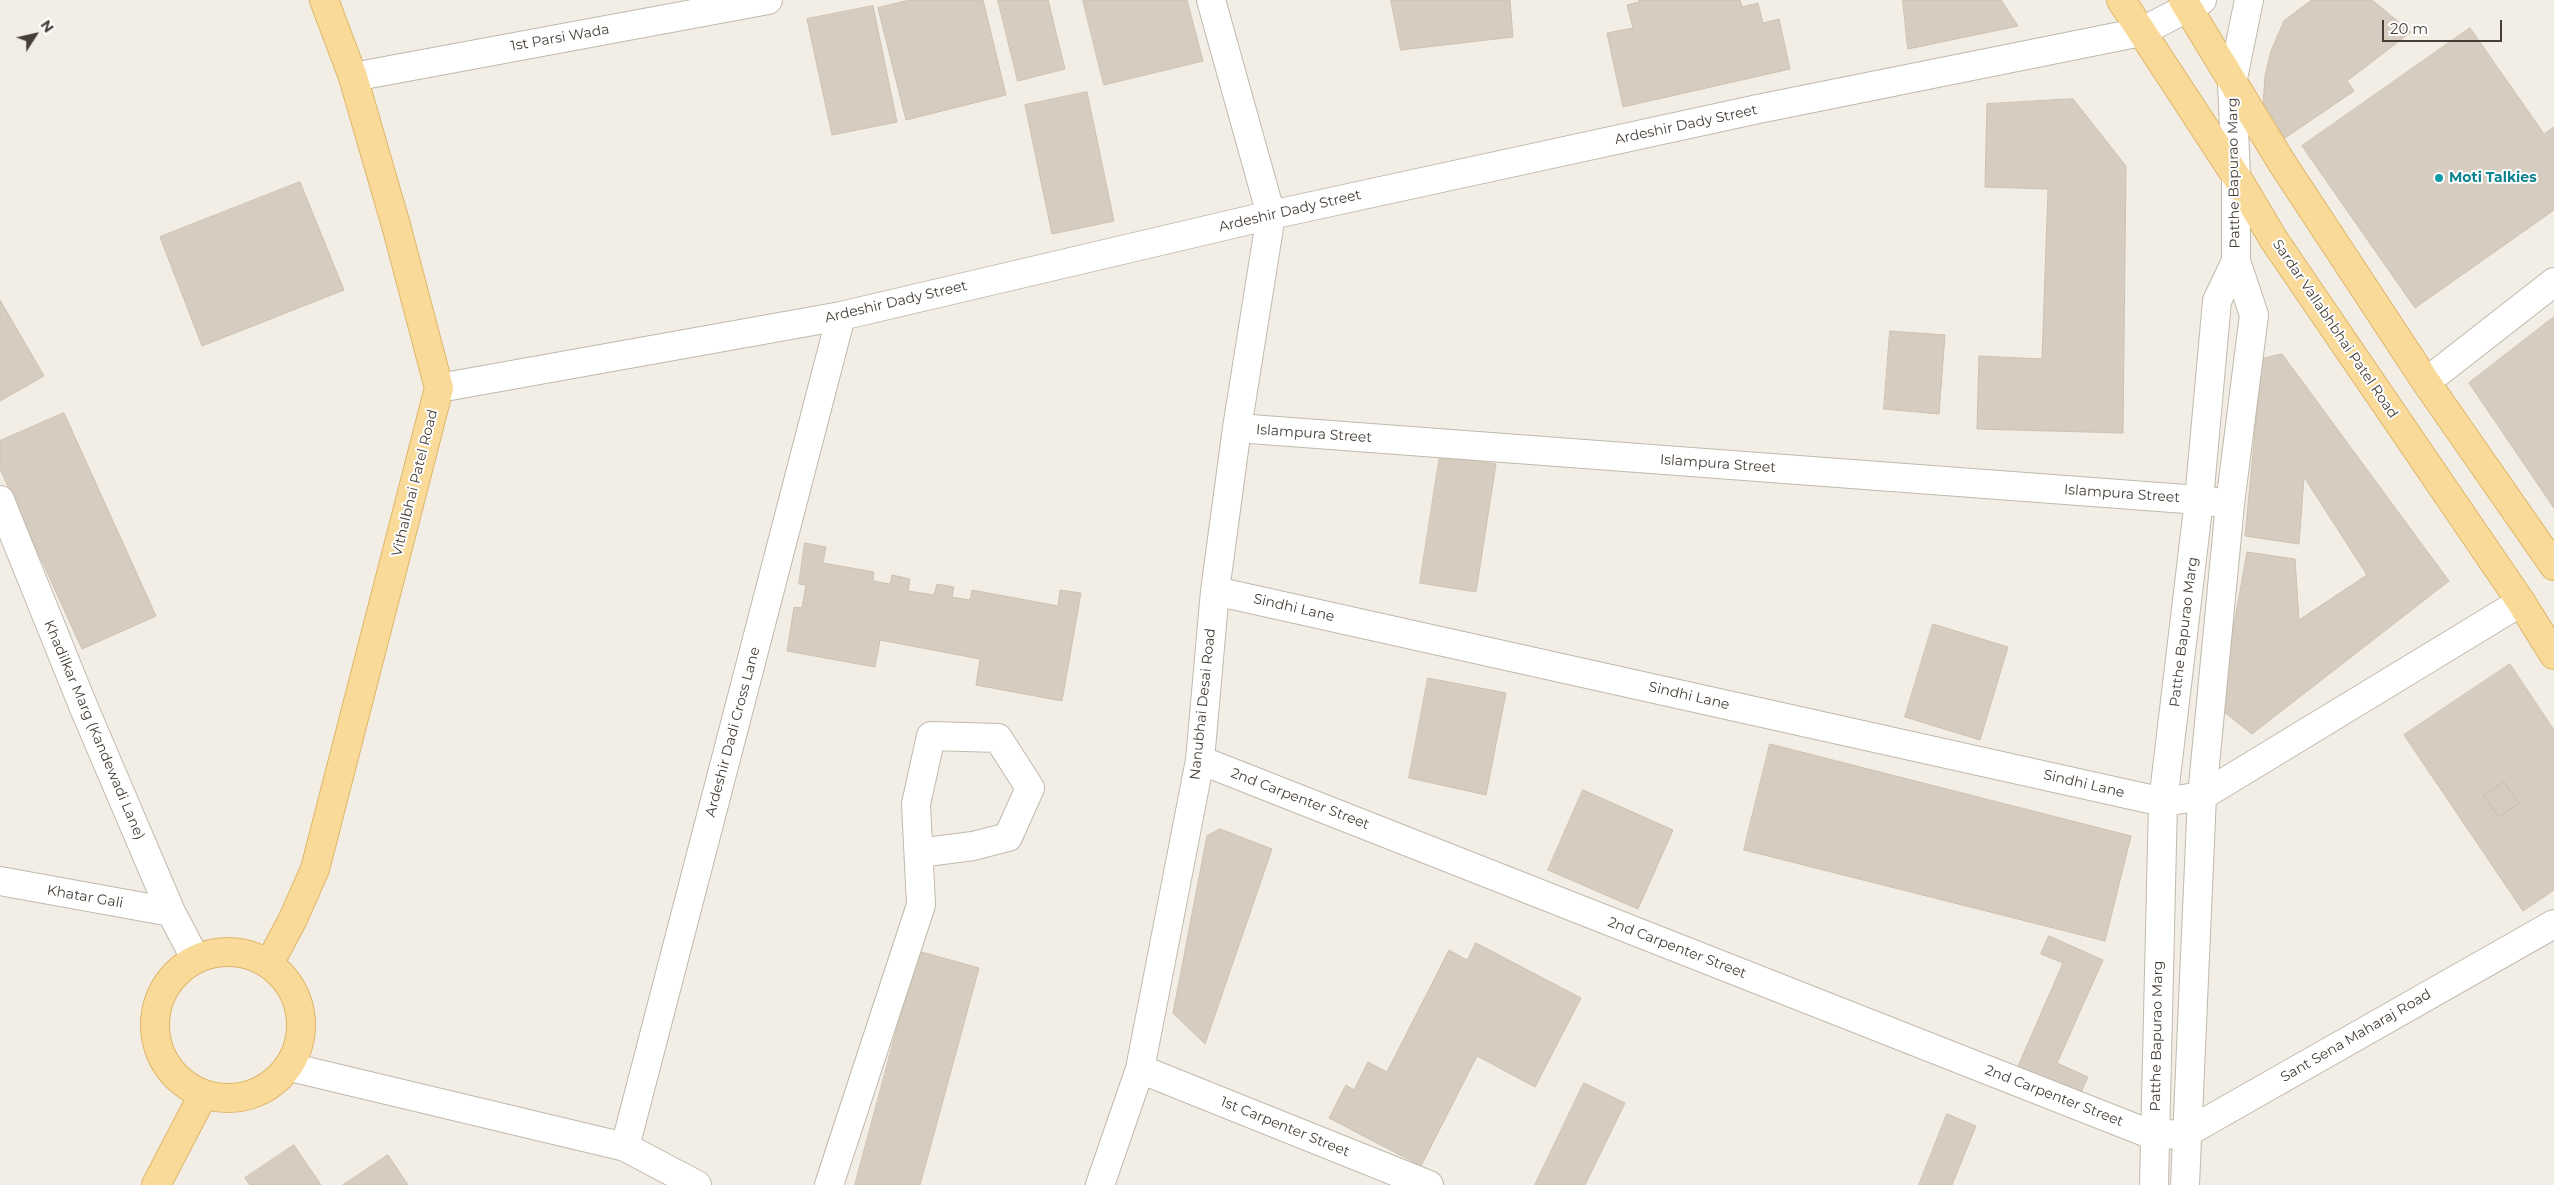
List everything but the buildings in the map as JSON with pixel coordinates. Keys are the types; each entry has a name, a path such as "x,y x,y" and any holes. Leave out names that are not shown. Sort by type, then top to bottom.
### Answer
{"main road":[{"name":"Vithalbhai Patel Road","path":"269,964 293,919 314,869 439,388 397,230 353,77 324,0"},
{"name":"Sardar Vallabhbhai Patel Road","path":"2121,0 2236,176 2274,240 2521,602 2554,655"},
{"path":"2191,2 2232,83 2287,172 2426,382 2554,566"},
{"path":"218,951 243,952 269,964 284,976 297,997 302,1021 300,1045 290,1067 273,1085 251,1095 228,1099 204,1095 182,1082 166,1064 156,1041 155,1017 161,993 175,973 195,958 218,951"},
{"path":"156,1185 204,1095"}],"street":[{"name":"1st Parsi Wada","path":"353,77 768,0"},
{"path":"1211,0 1271,215"},
{"name":"Patthe Bapurao Marg","path":"2154,1185 2163,802 2199,500 2217,301 2236,261 2236,176 2232,83 2249,0"},
{"name":"Ardeshir Dady Street","path":"439,388 841,316 1271,215 1758,109 2141,32 2191,2"},
{"name":"Nanubhai Desai Road","path":"1100,1185 1140,1069 1200,760 1214,591 1236,428 1271,215"},
{"path":"2185,1185 2202,796 2230,504 2254,315 2236,261"},
{"path":"2426,382 2554,282"},
{"name":"Ardeshir Dadi Cross Lane","path":"625,1148 841,316"},
{"name":"Islampura Street","path":"1236,428 2199,500 2230,504"},
{"name":"Khadilkar Marg (Kandewadi Lane)","path":"0,500 80,699 171,912 195,958"},
{"name":"Sindhi Lane","path":"1214,591 2163,802"},
{"path":"2163,802 2202,796 2521,602"},
{"path":"830,1185 921,904 916,804 932,736 998,738 1030,788 1008,837 973,846 919,853"},
{"name":"2nd Carpenter Street","path":"1200,760 2155,1136"},
{"name":"Khatar Gali","path":"0,881 171,912"},
{"name":"Sant Sena Maharaj Road","path":"2155,1136 2186,1133 2554,924"},
{"path":"290,1067 625,1148 697,1185"},
{"name":"1st Carpenter Street","path":"1140,1069 1430,1185"}],"place":[{"name":"Moti Talkies","path":"2439,178"}]}
